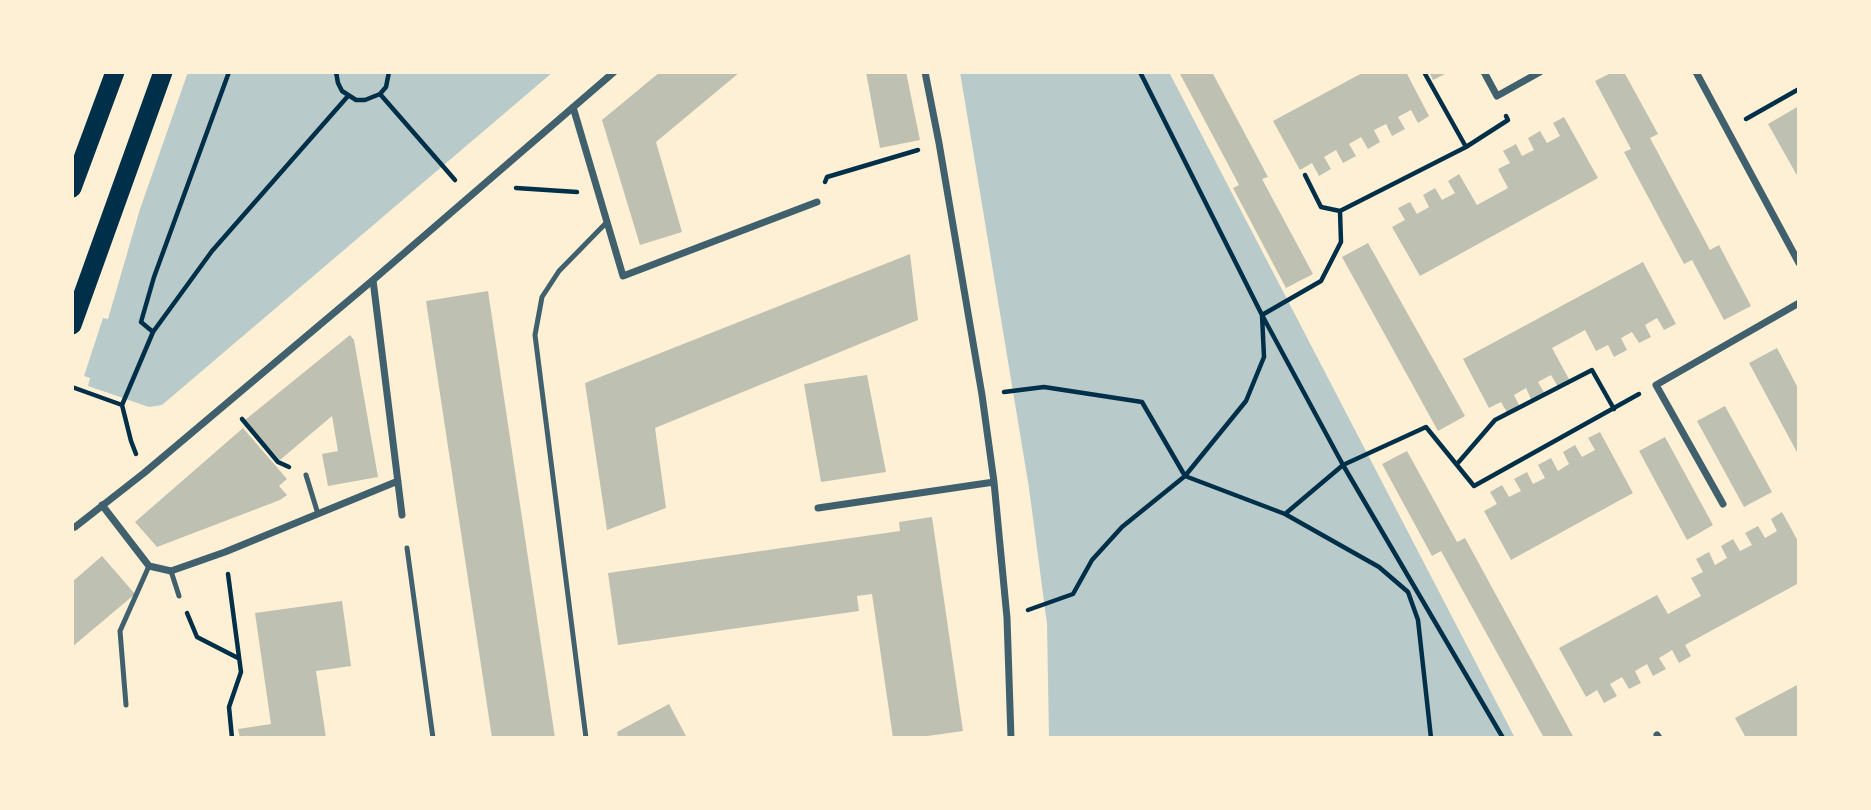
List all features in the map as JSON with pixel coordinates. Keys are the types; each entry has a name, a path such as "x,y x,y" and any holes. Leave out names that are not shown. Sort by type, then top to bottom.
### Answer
{"highway":[{"path":"72,188 115,72"},
{"path":"72,325 163,72"}],"street":[{"path":"75,527 373,280 614,72"},
{"path":"925,72 982,395 994,482 1007,618 1011,738"},
{"path":"1484,72 1497,96 1540,72"},
{"path":"1696,72 1799,262"},
{"path":"573,107 623,276 817,202"},
{"path":"373,280 402,515"},
{"path":"1723,504 1656,385 1799,303"},
{"path":"102,505 149,566 171,571 225,552 398,481"},
{"path":"818,508 994,482"}],"lane":[{"path":"586,738 535,335 542,297 559,271 607,222"},
{"path":"306,475 318,514"},
{"path":"407,548 433,738"},
{"path":"126,705 120,631 149,566"},
{"path":"171,571 179,596"}],"path":[{"path":"153,332 141,322 154,277 229,72"},
{"path":"336,72 338,83 348,96 356,100 365,100 380,94 386,87 389,72"},
{"path":"1140,72 1262,315 1343,465 1503,738"},
{"path":"1424,72 1466,147"},
{"path":"1727,130 1799,89"},
{"path":"380,94 470,197"},
{"path":"144,472 131,441 122,405 153,332 212,251 348,96"},
{"path":"1305,175 1321,206 1340,211 1466,147 1508,120 1497,96"},
{"path":"817,202 827,177 939,143"},
{"path":"483,186 598,193"},
{"path":"1262,315 1321,281 1341,242 1340,211"},
{"path":"1007,618 1073,594 1092,560 1122,527 1185,476 1246,401 1264,358 1262,315"},
{"path":"1457,464 1495,420 1592,370 1614,409"},
{"path":"1285,514 1343,465 1426,427 1474,486 1656,385"},
{"path":"72,387 122,405"},
{"path":"982,395 1044,387 1142,402 1185,476 1285,514 1379,567 1408,592 1418,620 1431,738"},
{"path":"227,403 278,462 306,475"},
{"path":"225,552 241,672 229,707 232,738"},
{"path":"179,596 197,637 239,658"}],"shaded area":[{"path":"188,72 553,72 162,405 149,407 88,386 90,378 84,376 103,318 108,319 140,209"},
{"path":"960,72 1169,72 1515,738 1049,738 1047,624 1029,488"}],"building":[{"path":"660,72 740,72 656,142 682,232 640,245 602,120"},
{"path":"866,72 906,72 920,140 880,148"},
{"path":"1179,72 1212,72 1268,177 1262,179 1313,274 1286,288 1233,188 1239,185"},
{"path":"1364,72 1406,72 1429,116 1418,123 1411,110 1398,117 1405,129 1392,136 1386,124 1374,130 1380,142 1368,149 1361,137 1349,144 1356,156 1343,163 1336,150 1324,157 1331,169 1319,176 1312,163 1300,170 1273,121"},
{"path":"1429,72 1449,72 1433,80"},
{"path":"1613,72 1624,72 1658,134 1650,138 1710,250 1719,245 1751,306 1724,320 1692,260 1684,264 1624,152 1631,149 1595,81"},
{"path":"1799,106 1799,179 1768,124"},
{"path":"1564,117 1598,178 1420,276 1392,227 1405,220 1398,208 1410,202 1417,214 1429,207 1423,195 1435,188 1442,200 1455,193 1448,181 1459,174 1477,205 1508,188 1498,169 1510,163 1503,151 1516,144 1522,156 1534,150 1528,138 1540,131 1547,143 1560,136 1553,123"},
{"path":"1368,243 1465,416 1438,431 1342,257"},
{"path":"910,254 918,320 655,428 666,508 607,530 585,383"},
{"path":"1643,262 1676,324 1664,330 1657,318 1645,325 1651,337 1639,343 1632,332 1621,338 1627,350 1614,357 1608,345 1596,351 1585,330 1552,348 1570,381 1558,387 1551,375 1538,382 1545,394 1532,401 1526,388 1514,395 1520,407 1508,414 1501,402 1489,408 1463,359"},
{"path":"488,291 555,738 492,738 426,301"},
{"path":"350,335 354,340 378,477 328,486 322,454 338,451 332,416 280,460 245,420"},
{"path":"1777,348 1799,390 1799,456 1749,363"},
{"path":"867,375 886,472 821,482 804,384"},
{"path":"1725,406 1772,492 1744,507 1697,421"},
{"path":"243,428 287,479 279,486 287,495 157,547 135,522"},
{"path":"1600,432 1633,493 1511,560 1484,511 1497,504 1490,492 1502,485 1509,497 1521,491 1514,479 1527,472 1533,484 1545,478 1538,465 1551,458 1558,471 1569,464 1563,452 1575,445 1582,457 1595,450 1588,438"},
{"path":"1665,437 1713,525 1687,540 1639,451"},
{"path":"1407,451 1457,542 1465,538 1574,738 1544,738 1441,551 1432,556 1382,464"},
{"path":"1782,512 1799,543 1799,583 1685,645 1691,656 1679,663 1672,650 1659,658 1666,669 1653,676 1647,664 1635,671 1641,683 1629,689 1622,677 1610,684 1617,696 1604,703 1597,690 1586,697 1559,648 1657,595 1668,614 1701,596 1691,578 1703,572 1696,559 1709,552 1715,565 1727,558 1721,546 1733,539 1740,551 1752,545 1745,533 1758,526 1765,538 1777,531 1771,519"},
{"path":"932,517 963,731 893,738 872,594 857,596 859,611 618,645 608,573 900,531 899,522"},
{"path":"102,556 135,594 72,647 72,582"},
{"path":"342,601 351,666 316,671 326,738 240,738 238,729 271,724 255,613"},
{"path":"1799,684 1799,738 1746,738 1735,718"},
{"path":"669,704 687,738 618,738 617,732"}]}
